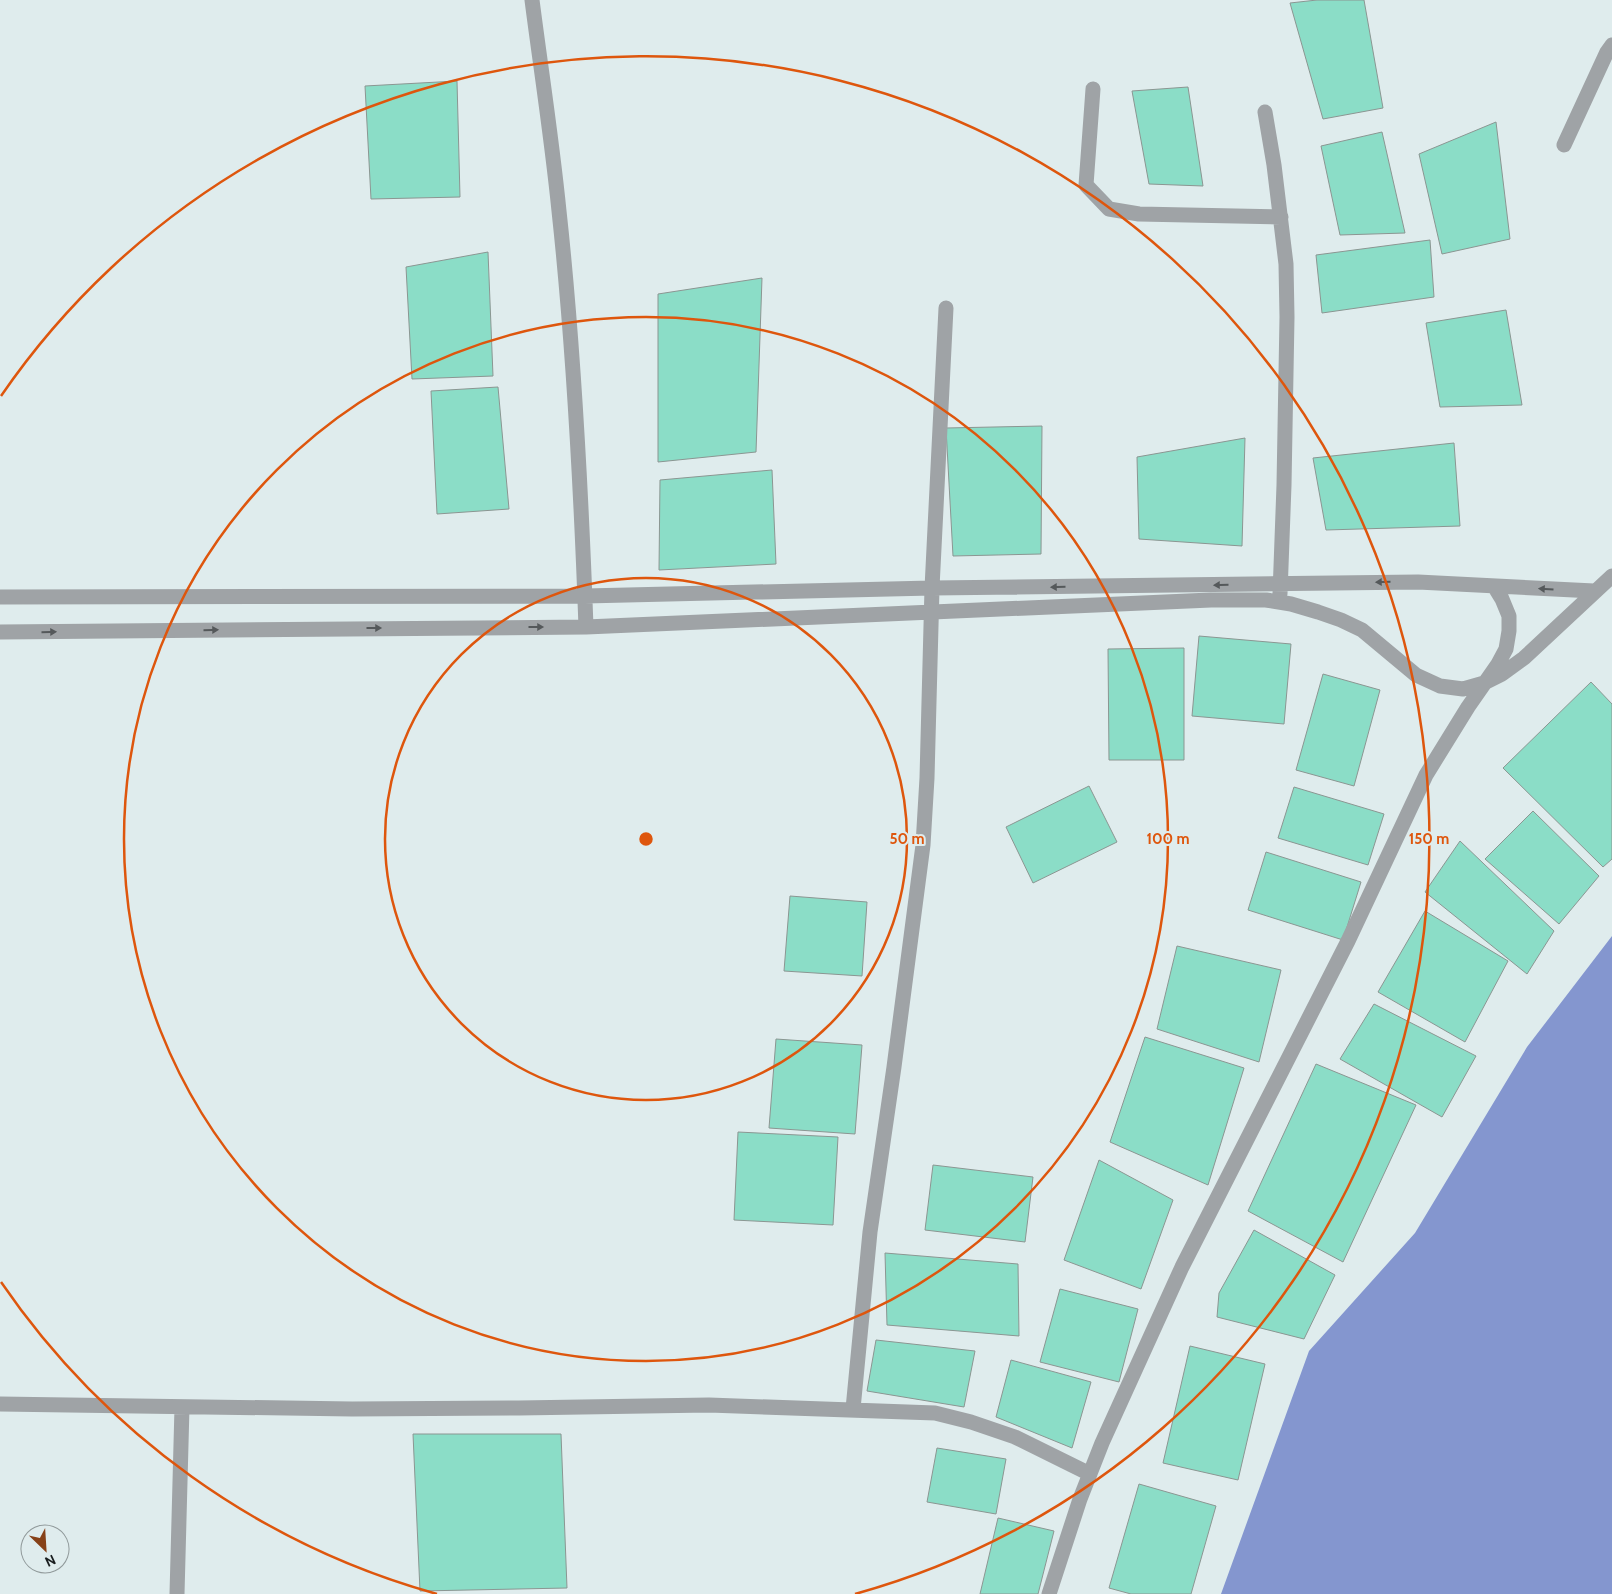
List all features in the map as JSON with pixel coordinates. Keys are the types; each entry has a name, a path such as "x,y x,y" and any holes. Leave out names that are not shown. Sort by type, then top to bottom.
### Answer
{"street":[{"path":"532,0 559,210 575,413 586,627"},
{"path":"1564,145 1612,45"},
{"path":"1093,89 1086,185 1109,209 1139,214 1281,217"},
{"path":"1265,112 1274,165 1286,264 1284,505 1280,603"},
{"path":"853,1409 870,1232 923,845 933,613 932,588 946,308"},
{"path":"0,632 586,627 1211,600 1266,600 1318,612 1341,620 1362,630 1416,675 1440,686 1463,688 1484,683 1502,674 1524,658 1612,576"},
{"path":"0,597 585,596 932,588 1418,582 1594,591"},
{"path":"1049,1594 1102,1443 1182,1267 1348,941 1426,775 1498,664 1506,648 1509,616 1494,586"},
{"path":"0,1404 382,1409 709,1406 935,1413 971,1422 1015,1437 1090,1474"},
{"path":"177,1594 182,1406"}],"water":[{"path":"1612,936 1612,1594 1221,1594 1309,1351 1415,1233 1527,1047"}],"building":[{"path":"1317,0 1364,0 1383,108 1323,119 1290,3"},
{"path":"457,81 460,197 371,199 365,86"},
{"path":"1188,87 1203,186 1149,184 1132,91"},
{"path":"1496,122 1510,239 1442,254 1419,154"},
{"path":"1382,132 1405,233 1340,235 1321,146"},
{"path":"1430,240 1434,297 1322,313 1316,255"},
{"path":"488,252 493,376 412,379 406,267"},
{"path":"762,278 756,452 658,462 658,294"},
{"path":"1506,310 1522,405 1440,407 1426,323"},
{"path":"498,387 509,509 437,514 431,391"},
{"path":"1042,426 1041,554 953,556 946,428"},
{"path":"1245,438 1242,546 1139,539 1137,457"},
{"path":"1454,443 1460,526 1326,530 1313,458"},
{"path":"772,470 776,564 659,570 660,480"},
{"path":"1199,636 1291,644 1284,724 1192,716"},
{"path":"1184,648 1184,760 1109,760 1108,649"},
{"path":"1323,674 1380,690 1354,786 1296,770"},
{"path":"1591,682 1612,704 1612,859 1603,867 1503,768"},
{"path":"1089,786 1117,842 1033,883 1006,827"},
{"path":"1294,787 1384,814 1368,865 1278,838"},
{"path":"1533,811 1599,876 1559,924 1485,859"},
{"path":"1460,841 1554,931 1527,974 1425,892"},
{"path":"1266,852 1361,882 1343,940 1248,910"},
{"path":"790,896 867,902 862,976 784,971"},
{"path":"1425,911 1508,961 1465,1042 1378,992"},
{"path":"1177,946 1281,970 1259,1062 1157,1029"},
{"path":"1374,1004 1476,1056 1442,1117 1340,1059"},
{"path":"1145,1037 1244,1068 1208,1185 1110,1142"},
{"path":"776,1039 862,1045 855,1134 769,1128"},
{"path":"1316,1064 1416,1105 1343,1262 1248,1211"},
{"path":"738,1132 838,1137 833,1225 734,1220"},
{"path":"1099,1160 1173,1200 1141,1289 1064,1260"},
{"path":"933,1165 1033,1177 1025,1242 925,1230"},
{"path":"1254,1230 1335,1275 1304,1339 1217,1317 1219,1293"},
{"path":"885,1253 1018,1264 1019,1336 887,1325"},
{"path":"1060,1289 1138,1309 1119,1382 1040,1362"},
{"path":"876,1340 975,1351 964,1407 867,1391"},
{"path":"1190,1346 1265,1364 1238,1480 1163,1463"},
{"path":"1011,1360 1091,1382 1072,1448 996,1417"},
{"path":"413,1434 561,1434 567,1588 420,1591"},
{"path":"937,1448 1006,1459 996,1514 927,1502"},
{"path":"1139,1484 1216,1506 1191,1594 1131,1594 1109,1588"},
{"path":"998,1518 1054,1531 1038,1594 980,1594"}]}
